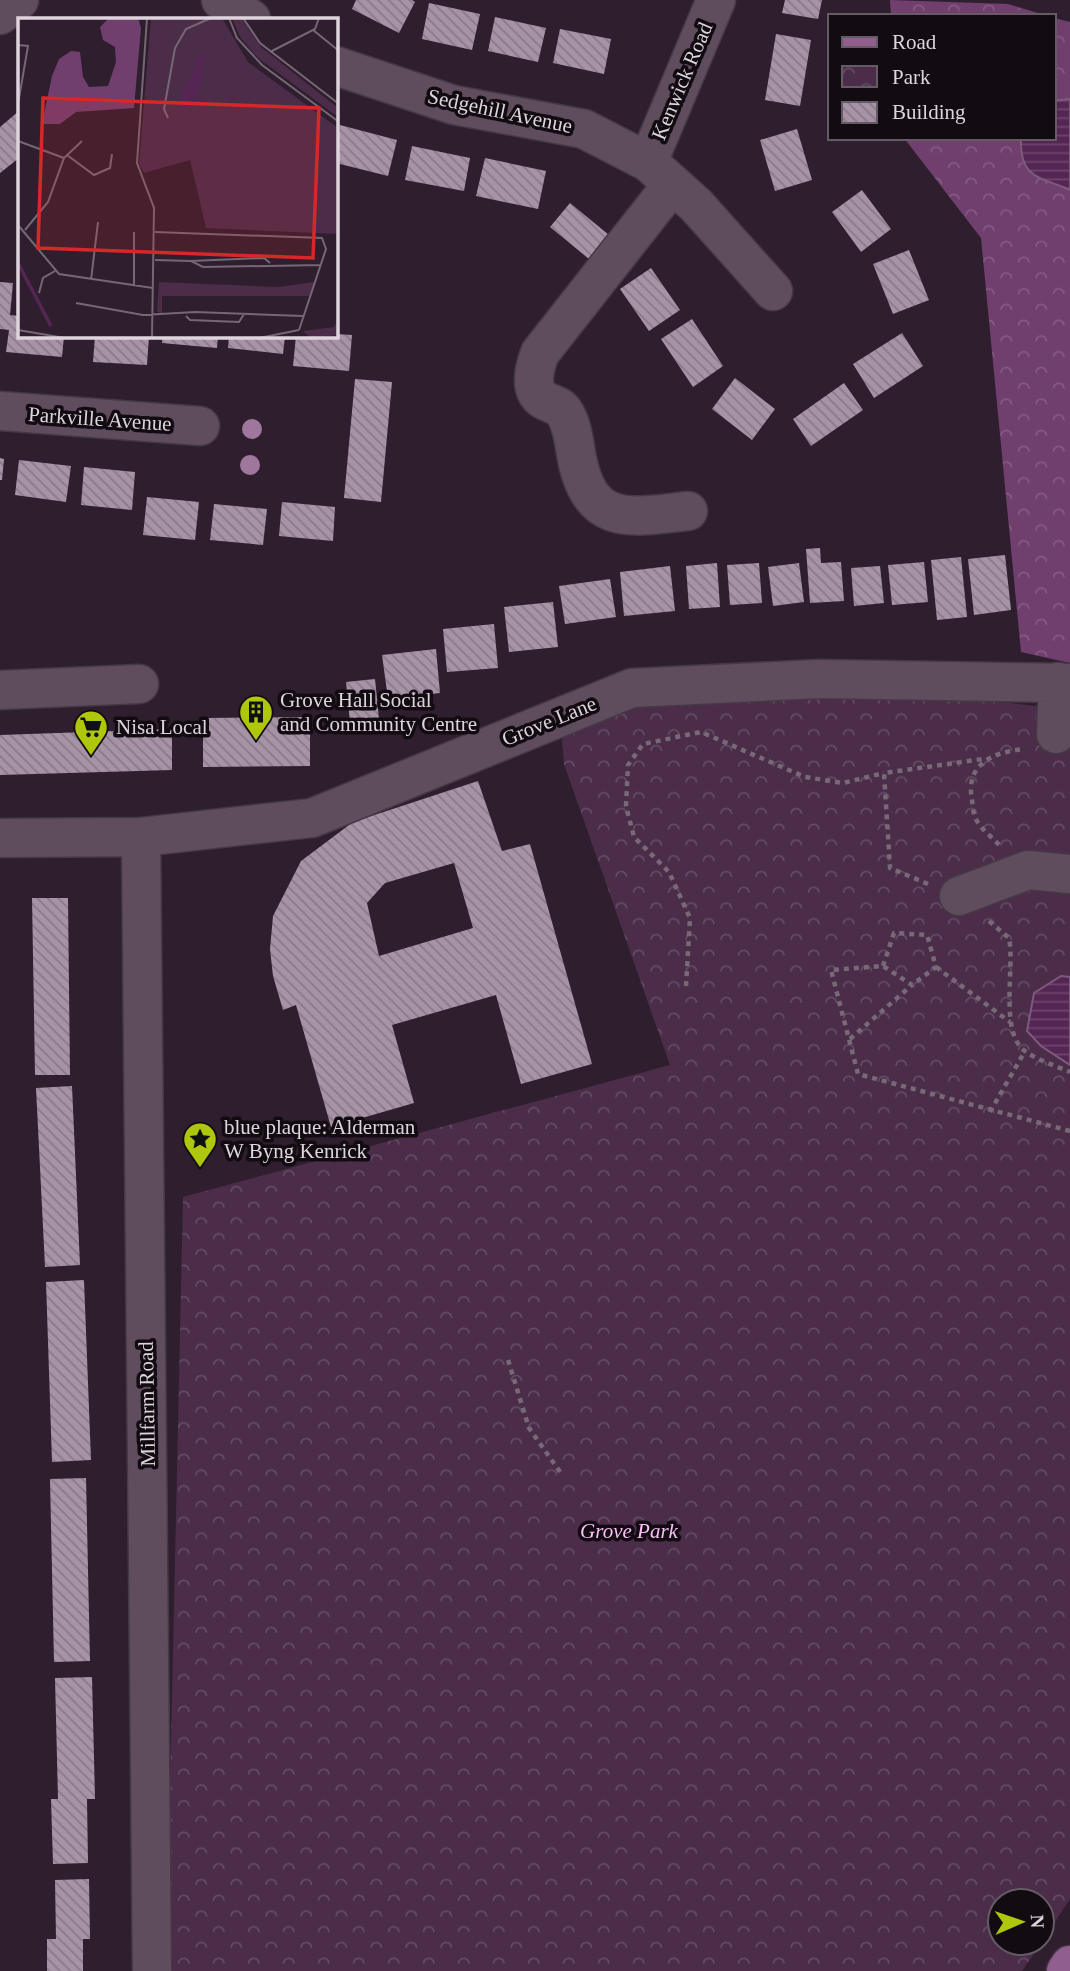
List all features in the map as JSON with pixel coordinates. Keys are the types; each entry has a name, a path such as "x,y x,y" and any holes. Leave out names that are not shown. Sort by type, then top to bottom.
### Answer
{"main road":[{"path":"1066,1971 1070,1965"}],"street":[{"path":"0,15 19,0"},
{"path":"221,0 249,18"},
{"name":"Kenwick Road","path":"688,511 620,517 592,499 583,486 570,424 563,410 541,398 534,383 535,365 540,353 660,173 716,0"},
{"name":"Sedgehill Avenue","path":"338,67 454,105 584,129 660,173 696,205 773,291"},
{"name":"Parkville Avenue","path":"0,411 200,426"},
{"name":"Grove Lane","path":"0,838 141,837 312,818 632,688 819,679 1064,683"},
{"path":"1056,734 1064,683"},
{"path":"0,690 139,684"},
{"name":"Millfarm Road","path":"141,837 152,1971"},
{"path":"959,896 1028,870 1070,874"}],"path":[{"path":"685,986 690,918 669,872 634,837 626,806 628,765 643,744 701,732 805,777 843,783 884,773 984,759"},
{"path":"884,773 890,869 959,896"},
{"path":"883,966 894,933 927,935 936,967 1010,1022"},
{"path":"912,985 883,966 831,970 858,1074 989,1112 1070,1131"},
{"path":"850,1039 936,967"},
{"path":"989,1112 1025,1051"},
{"path":"508,1360 529,1428 563,1475"}],"green space":[{"path":"890,0 1008,4 1041,14 891,14"},
{"path":"1056,18 1070,22 1070,663 1021,652 981,238 906,140 1056,140"},
{"name":"Grove Park","path":"888,694 957,697 1070,710 1070,1899 1056,1920 1056,1887 986,1887 986,1957 1032,1957 1022,1971 166,1971 183,1197 670,1065 564,764 562,739 587,720 628,704"}],"shaded area":[{"path":"1070,99 1070,190 1034,175 1024,162 1021,152 1021,140 1056,140 1056,101"},
{"path":"1061,976 1070,977 1070,1065 1041,1046 1027,1031 1034,993"}],"building":[{"path":"356,0 415,2 399,33 352,9"},
{"path":"785,0 822,0 818,19 782,13"},
{"path":"429,3 480,14 472,50 422,39"},
{"path":"495,17 546,28 538,62 488,51"},
{"path":"560,29 611,39 604,74 553,63"},
{"path":"776,34 811,40 800,106 765,100"},
{"path":"18,112 18,159 0,173 0,127"},
{"path":"340,125 397,140 388,176 338,164"},
{"path":"797,129 812,180 775,191 760,140"},
{"path":"412,146 470,158 464,191 405,180"},
{"path":"485,158 546,171 538,209 476,196"},
{"path":"862,190 891,229 861,252 832,212"},
{"path":"570,203 609,235 589,259 550,227"},
{"path":"909,250 929,300 893,314 873,264"},
{"path":"651,268 680,310 649,331 620,289"},
{"path":"0,282 13,283 10,315 18,316 18,338 64,338 62,357 6,352 9,330 0,329"},
{"path":"692,319 723,366 693,387 661,339"},
{"path":"902,333 923,366 874,398 853,364"},
{"path":"338,334 352,335 349,371 293,366 296,338 338,338"},
{"path":"95,338 149,338 147,365 93,362"},
{"path":"162,338 218,338 217,348 162,343"},
{"path":"229,338 285,338 283,354 228,348"},
{"path":"735,378 775,409 752,440 712,409"},
{"path":"355,379 392,382 381,502 344,498"},
{"path":"844,383 863,410 811,446 793,419"},
{"path":"0,458 4,459 2,480 0,480"},
{"path":"19,460 71,466 66,502 15,495"},
{"path":"84,467 135,472 132,510 81,505"},
{"path":"147,497 199,502 195,540 143,535"},
{"path":"282,502 335,507 333,541 279,536"},
{"path":"214,504 267,509 263,545 210,540"},
{"path":"820,548 821,563 841,562 844,601 810,603 806,549"},
{"path":"1005,555 1011,610 974,615 968,559"},
{"path":"961,557 967,617 937,620 931,560"},
{"path":"924,562 928,602 892,605 888,565"},
{"path":"717,563 720,607 689,609 686,566"},
{"path":"759,563 762,603 730,605 727,565"},
{"path":"799,563 804,602 773,606 768,567"},
{"path":"670,566 675,611 624,616 620,572"},
{"path":"880,566 884,603 854,606 851,568"},
{"path":"610,579 616,617 565,624 559,586"},
{"path":"553,602 558,647 509,652 504,607"},
{"path":"494,624 498,668 447,672 443,629"},
{"path":"436,649 440,693 388,699 382,655"},
{"path":"375,679 380,729 351,732 346,682"},
{"name":"Grove Hall Social and Community Centre","path":"310,717 310,766 203,767 203,718"},
{"path":"172,729 172,770 0,775 0,735"},
{"path":"478,781 502,851 530,844 592,1064 521,1084 496,995 392,1025 414,1103 331,1127 296,1005 283,1010 273,976 270,949 273,916 301,861 353,822","holes":["454,863 473,928 379,956 367,903 385,883"]},
{"path":"32,898 68,898 70,1075 35,1075"},
{"path":"72,1086 80,1265 45,1267 36,1088"},
{"path":"84,1280 91,1460 52,1462 46,1282"},
{"path":"86,1478 90,1661 54,1662 50,1479"},
{"path":"92,1677 95,1799 87,1799 88,1863 53,1864 51,1799 58,1799 55,1678"},
{"path":"89,1879 90,1939 83,1939 83,1971 47,1971 47,1939 56,1939 55,1880"}],"place":[{"name":"Grove Hall Social and Community Centre","path":"256,742"},
{"name":"Nisa Local","path":"91,757"},
{"name":"blue plaque: Alderman W Byng Kenrick","path":"200,1169"}]}
